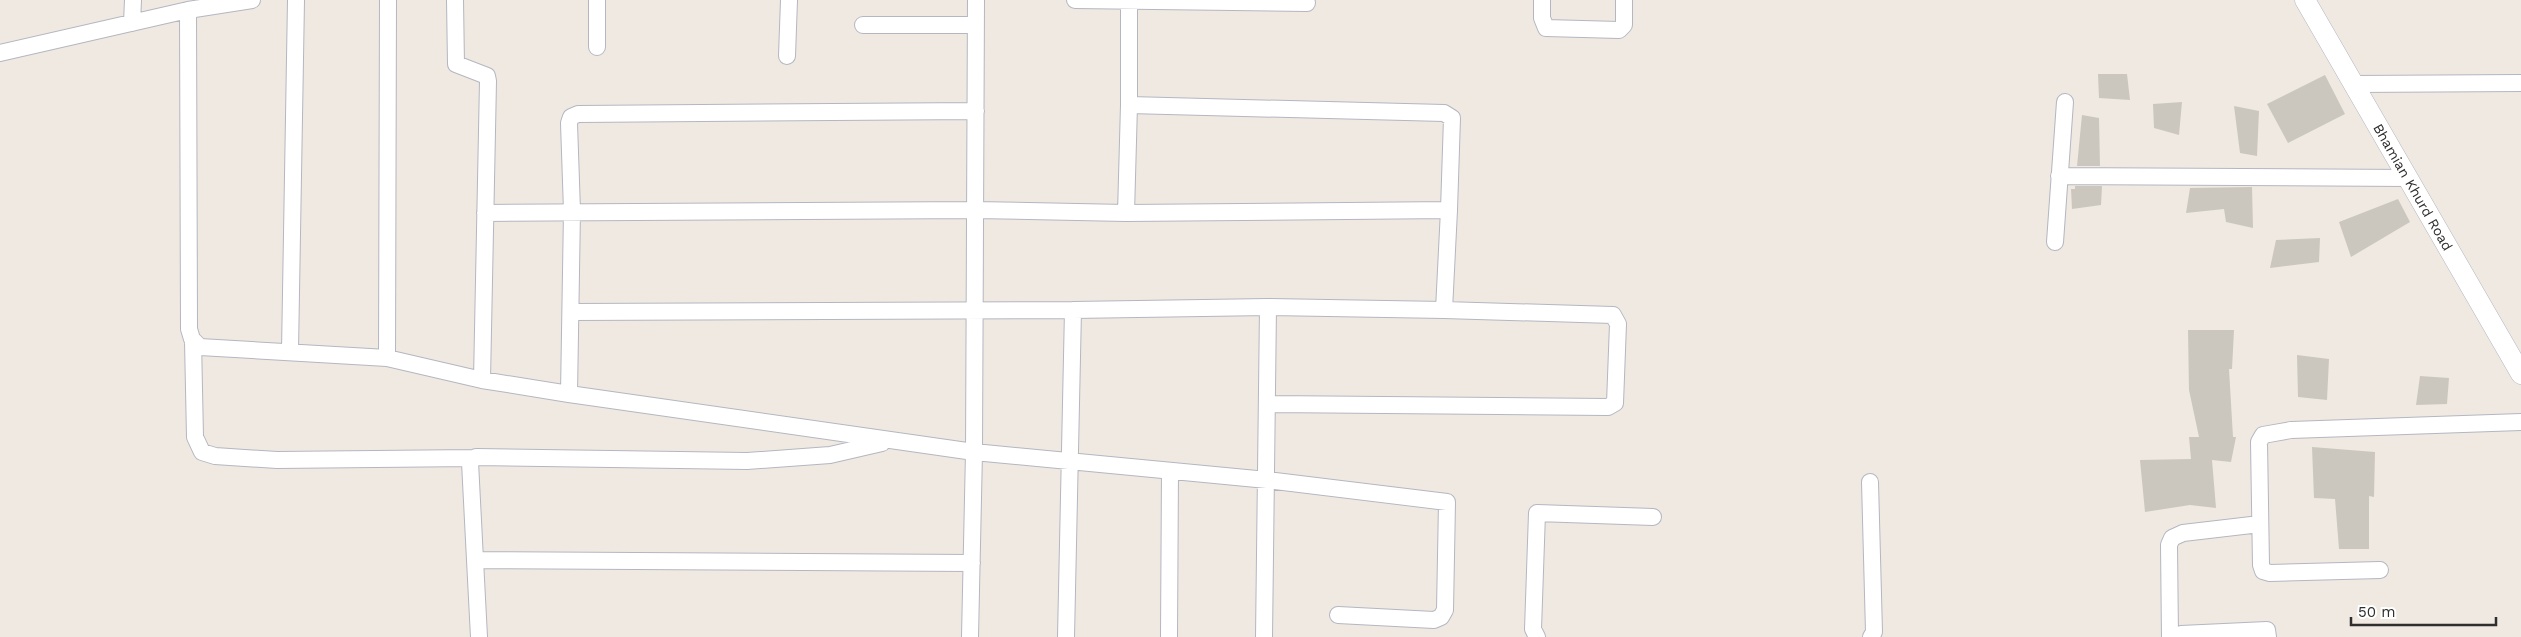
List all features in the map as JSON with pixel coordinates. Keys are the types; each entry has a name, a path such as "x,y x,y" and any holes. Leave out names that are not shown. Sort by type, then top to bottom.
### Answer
{"street":[{"path":"132,23 133,0"},
{"path":"0,53 188,10 252,0"},
{"path":"290,351 296,0"},
{"path":"387,358 388,0"},
{"path":"455,0 456,64 488,78 482,380"},
{"path":"597,0 597,47"},
{"path":"787,56 788,0"},
{"path":"970,637 974,452 976,0"},
{"path":"1075,0 1307,3"},
{"path":"1126,213 1129,0"},
{"path":"1542,0 1542,18 1546,28 1619,30 1624,25 1624,0"},
{"name":"Bhamian Khurd Road","path":"2304,0 2521,374"},
{"path":"188,10 189,329 192,340 195,437 202,452 215,456 277,460 473,458 499,456 747,461 830,456 891,440"},
{"path":"863,25 976,25"},
{"path":"2354,84 2521,83"},
{"path":"2054,242 2065,102"},
{"path":"1129,106 1447,113 1452,118 1452,122 1450,210 1444,310"},
{"path":"569,394 572,211 569,123 574,115 976,111"},
{"path":"2059,176 2409,178"},
{"path":"485,213 975,210 1126,213 1450,210"},
{"path":"570,312 1073,310 1268,307 1612,315 1618,324 1615,403 1608,406 1267,404"},
{"path":"1264,637 1268,307"},
{"path":"1066,637 1073,310"},
{"path":"192,340 200,347 387,358 482,380 569,394 974,452 1267,480 1447,502 1445,610 1442,617 1434,620 1338,614"},
{"path":"2380,570 2266,572 2261,565 2260,524 2259,442 2263,435 2291,430 2521,422"},
{"path":"473,458 470,462 479,637"},
{"path":"1169,637 1170,471"},
{"path":"1870,482 1874,632 1871,637"},
{"path":"1537,637 1533,629 1537,514 1653,517"},
{"path":"2170,637 2169,546 2172,538 2183,533 2260,524"},
{"path":"475,560 972,563"},
{"path":"2181,637 2181,634 2267,630 2268,637"}],"building":[{"path":"2098,74 2127,74 2130,100 2099,98"},
{"path":"2325,75 2345,114 2288,143 2267,104"},
{"path":"2182,102 2179,135 2154,128 2153,104"},
{"path":"2234,106 2259,111 2257,156 2240,153"},
{"path":"2082,115 2099,118 2100,166 2077,166"},
{"path":"2075,186 2102,186 2101,205 2072,209 2071,189 2075,189"},
{"path":"2252,187 2253,228 2226,222 2224,209 2186,213 2190,188"},
{"path":"2398,199 2410,222 2351,257 2339,222"},
{"path":"2320,238 2319,262 2270,268 2276,240"},
{"path":"2188,330 2234,330 2232,369 2229,369 2233,437 2236,437 2231,462 2212,460 2216,508 2190,505 2145,512 2140,460 2191,459 2189,437 2199,437 2189,390"},
{"path":"2297,355 2329,359 2327,400 2298,397"},
{"path":"2420,376 2449,378 2447,404 2416,405"},
{"path":"2312,447 2375,452 2374,497 2369,496 2369,549 2339,549 2335,499 2314,498"}]}
